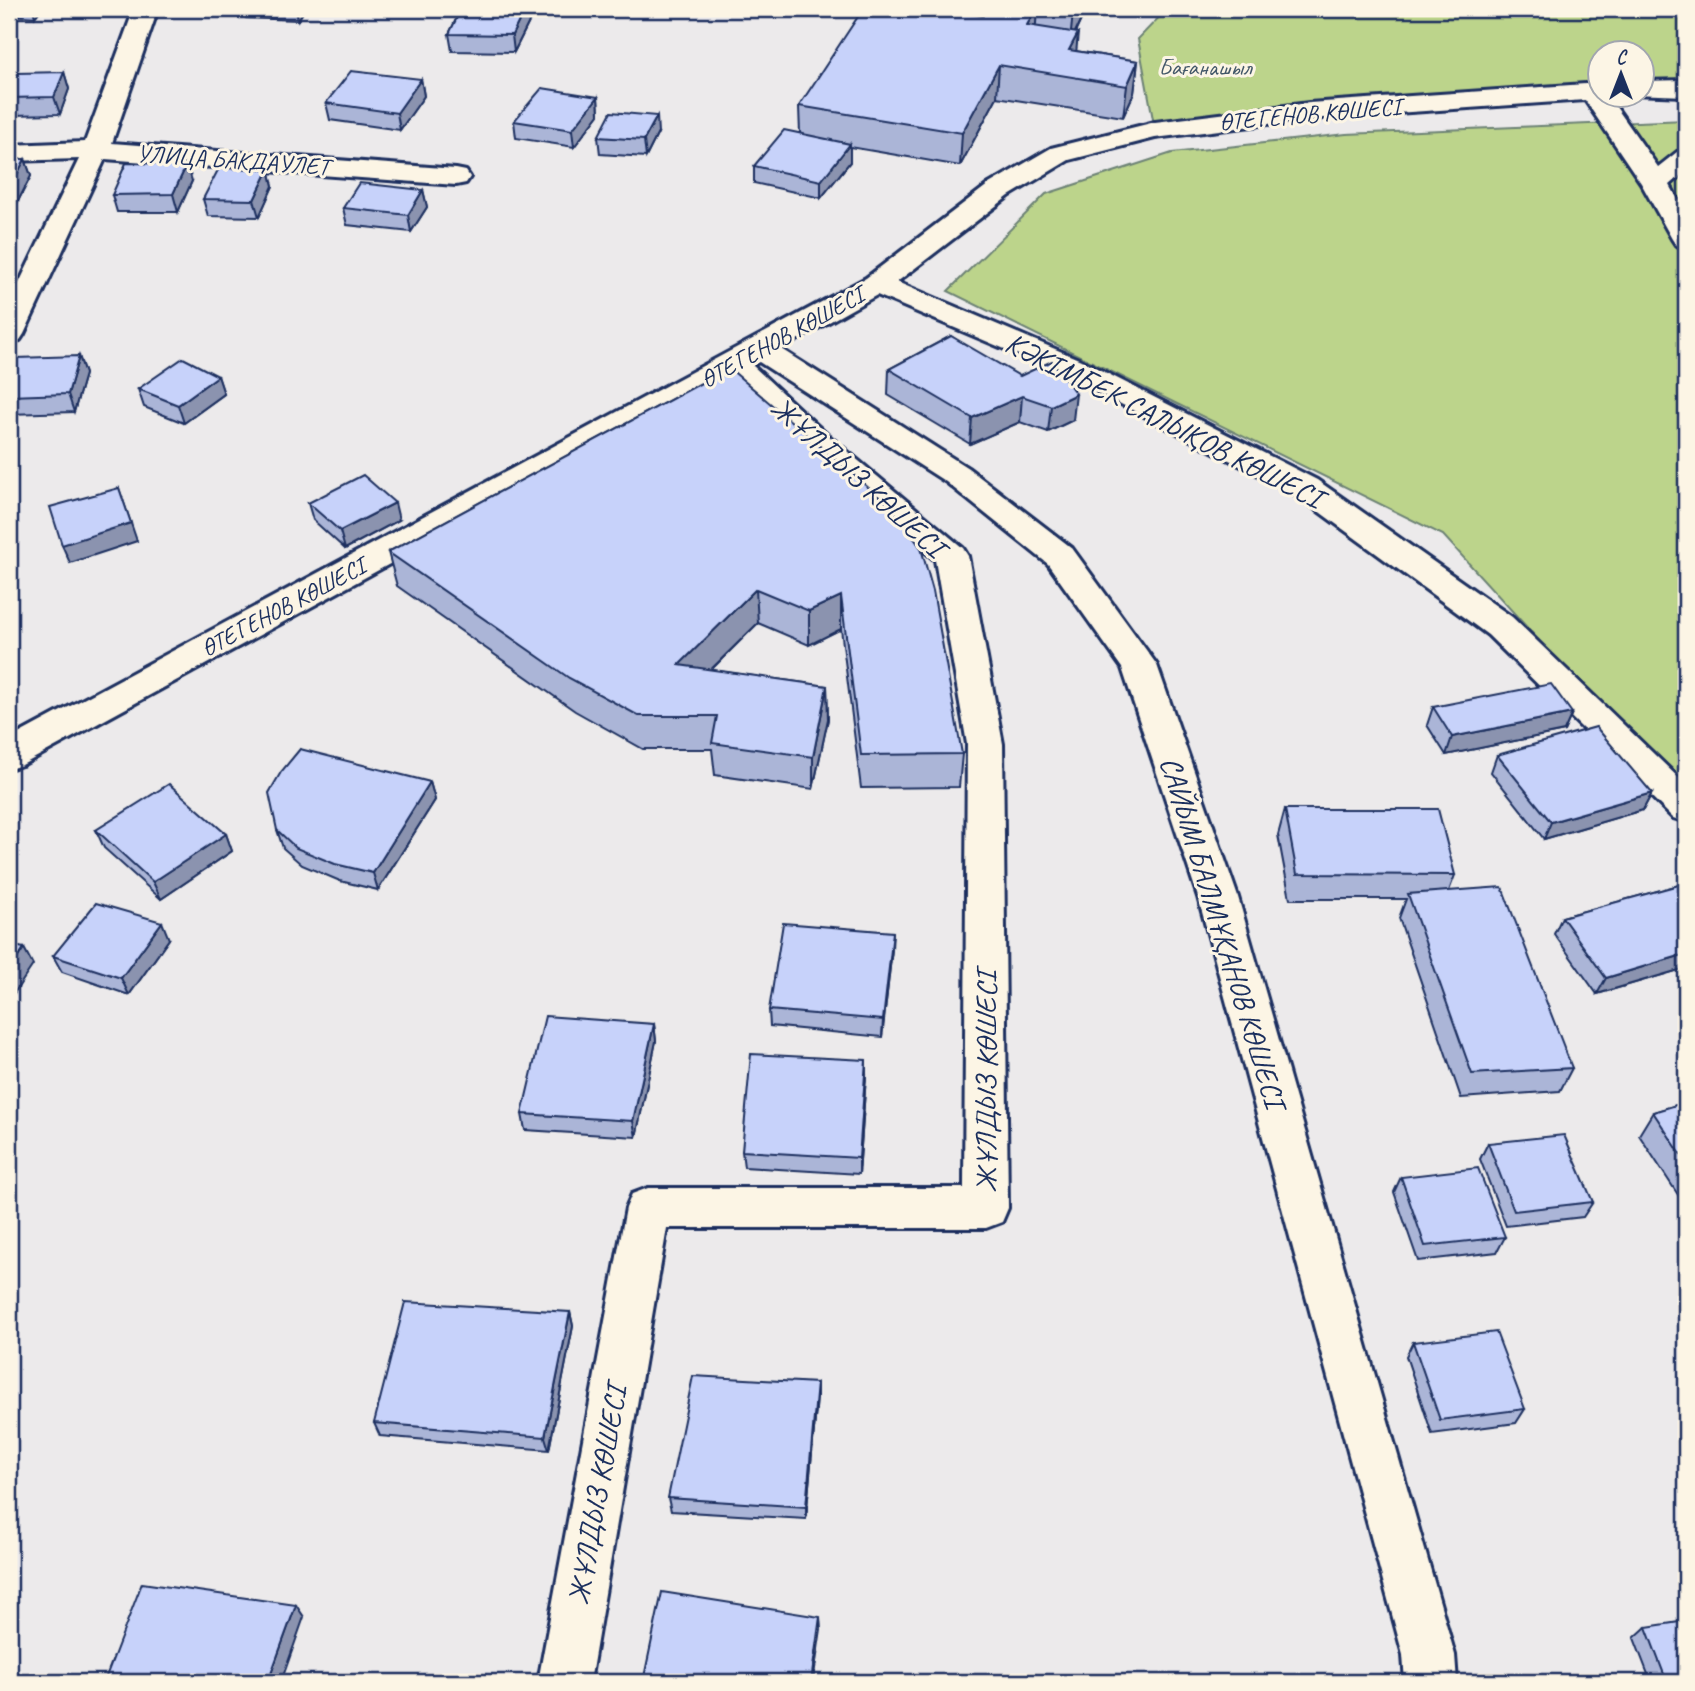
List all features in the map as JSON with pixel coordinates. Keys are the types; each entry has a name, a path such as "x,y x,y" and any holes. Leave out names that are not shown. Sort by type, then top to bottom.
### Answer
{"street":[{"path":"9,334 96,150 145,9"},
{"path":"1656,89 1686,88"},
{"name":"ӨТЕГЕНОВ КӨШЕСІ","path":"9,755 747,357 876,284 999,190 1060,154 1155,130 1309,111 1586,92"},
{"path":"1607,108 1655,183 1686,239"},
{"name":"УЛИЦА БАКДАУЛЕТ","path":"9,153 96,150 456,177"},
{"path":"1655,183 1686,158"},
{"name":"КӘКІМБЕК САЛЫҚОВ КӨШЕСІ","path":"876,284 1070,366 1306,487 1500,626 1686,808"},
{"name":"ЖҰЛДЫЗ КӨШЕСІ","path":"564,1682 648,1208 986,1208 985,744 951,556 812,438 747,357"},
{"name":"САЙЫМ БАЛМҰҚАНОВ КӨШЕСІ","path":"747,357 957,475 1060,556 1139,665 1218,897 1429,1655 1431,1682"}],"green space":[{"name":"Бағанашыл","path":"1167,9 1686,9 1686,84 1656,87 1656,38 1586,38 1586,92 1155,130 1138,39"},
{"path":"1686,120 1686,802 1443,535 948,291 1046,194 1172,153 1346,134"}],"building":[{"path":"461,9 525,9 512,35 449,34"},
{"path":"863,9 933,9 983,16 987,9 1036,9 1027,25 1078,33 1069,50 1138,61 1127,86 999,65 962,133 799,106"},
{"path":"351,71 421,79 397,113 326,103"},
{"path":"64,72 54,97 9,98 9,88 16,73"},
{"path":"542,88 598,97 572,130 514,121"},
{"path":"611,112 657,116 644,140 598,137"},
{"path":"784,130 850,144 821,181 754,166"},
{"path":"9,159 25,159 10,188 9,188"},
{"path":"126,163 187,164 173,194 112,195"},
{"path":"219,168 269,169 254,200 203,199"},
{"path":"359,183 423,190 408,215 343,208"},
{"path":"951,336 1020,376 1052,361 1076,394 1051,406 1022,396 972,418 889,369"},
{"path":"79,356 68,394 9,396 9,376 16,358"},
{"path":"183,358 218,376 178,405 138,389"},
{"path":"729,368 892,508 921,548 933,591 962,754 861,755 841,596 809,611 756,589 679,665 827,686 813,757 712,743 717,716 639,716 569,678 388,552"},
{"path":"363,475 395,503 340,531 308,503"},
{"path":"119,488 131,523 62,545 50,507"},
{"path":"1551,684 1572,713 1452,737 1433,707"},
{"path":"1596,727 1652,793 1551,822 1497,755"},
{"path":"300,749 430,782 373,873 335,864 296,848 277,830 269,793 281,772"},
{"path":"169,784 226,834 153,882 96,830"},
{"path":"1285,809 1438,809 1455,875 1297,874"},
{"path":"1686,883 1686,954 1606,978 1562,917"},
{"path":"1502,887 1572,1068 1472,1074 1408,894"},
{"path":"96,903 162,922 121,978 53,956"},
{"path":"783,923 893,932 883,1020 769,1010"},
{"path":"9,945 24,948 9,971"},
{"path":"545,1016 654,1024 633,1121 522,1114"},
{"path":"751,1054 866,1060 859,1158 742,1151"},
{"path":"1686,1102 1686,1162 1653,1112"},
{"path":"1564,1135 1593,1202 1514,1211 1488,1143"},
{"path":"1478,1168 1505,1237 1425,1246 1401,1177"},
{"path":"405,1302 570,1312 545,1437 374,1423"},
{"path":"1496,1332 1525,1409 1440,1420 1413,1342"},
{"path":"693,1376 817,1383 806,1507 668,1498"},
{"path":"142,1583 296,1605 268,1682 104,1682"},
{"path":"662,1592 820,1617 811,1682 643,1682"},
{"path":"1686,1621 1686,1682 1667,1682 1646,1627"}]}
